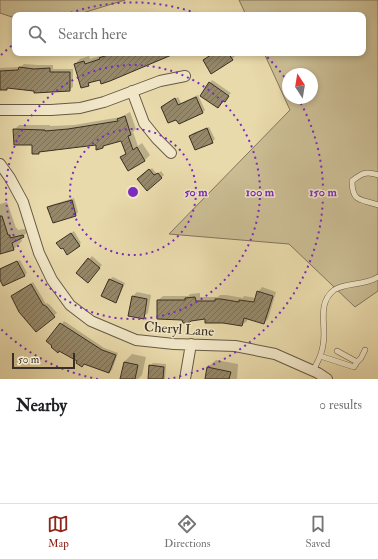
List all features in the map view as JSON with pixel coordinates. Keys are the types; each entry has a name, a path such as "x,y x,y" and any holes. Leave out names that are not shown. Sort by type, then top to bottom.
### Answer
{"street":[{"path":"0,110 52,110 80,108 104,102 160,81 185,76"},
{"path":"132,92 144,123 171,153"},
{"name":"Cheryl Lane","path":"0,164 10,178 23,202 39,254 52,280 70,305 91,321 136,340 174,344 235,346 275,354 328,379"},
{"path":"185,379 191,344"}],"lane":[{"path":"378,175 370,172 361,174 352,181 352,191 361,201 378,205"},
{"path":"313,371 320,356 324,342 324,312 329,296 340,287 372,281 378,277"},
{"path":"320,356 354,368 365,350"},
{"path":"337,351 357,362"}],"shaded area":[{"path":"0,0 125,0 86,12 12,12 12,17 0,13"},
{"path":"239,0 378,0 378,291 355,307 289,244 169,234 290,110 287,104 318,104 318,68 282,68 282,92 265,56 366,56 366,12 245,12"}],"building":[{"path":"105,56 169,56 110,81 101,84 100,80 88,83 89,86 81,88 74,64 84,61 85,64 100,59 99,58"},
{"path":"209,56 230,56 233,60 211,74 203,60"},
{"path":"19,67 34,69 50,68 50,72 70,72 70,91 34,93 34,91 7,88 7,90 0,90 0,71 18,70"},
{"path":"209,82 229,96 218,108 200,96"},
{"path":"196,97 203,113 179,124 176,120 168,123 161,107 175,98 178,105"},
{"path":"125,116 131,135 128,136 133,150 137,147 145,161 128,171 120,157 126,154 121,141 103,146 103,148 96,150 96,145 39,152 39,154 32,154 32,145 14,145 13,129 45,131 68,129 118,121 117,119"},
{"path":"207,128 213,143 195,150 189,136"},
{"path":"149,169 154,175 158,173 162,178 147,191 137,179"},
{"path":"72,200 76,216 53,223 47,207"},
{"path":"0,216 2,216 10,238 23,235 24,237 12,243 14,250 0,254"},
{"path":"71,233 80,246 67,255 63,248 61,249 56,243"},
{"path":"88,258 100,268 88,283 76,273"},
{"path":"17,261 25,276 3,286 0,280 0,269"},
{"path":"109,279 123,285 116,303 101,296"},
{"path":"31,284 43,305 47,307 55,317 36,332 19,312 11,296"},
{"path":"257,291 273,296 264,324 244,318 242,326 223,323 205,323 205,319 183,323 182,320 157,319 157,300 185,300 185,298 195,297 196,301 215,301 215,299 221,299 239,302 239,300 254,302"},
{"path":"132,296 147,299 144,319 128,316"},
{"path":"60,323 102,350 116,355 109,373 84,364 82,367 76,363 77,361 59,351 58,353 51,347 52,346 46,341"},
{"path":"124,362 138,365 135,379 120,379"},
{"path":"149,365 164,367 163,379 148,379"},
{"path":"207,367 231,372 229,379 205,379"}]}
